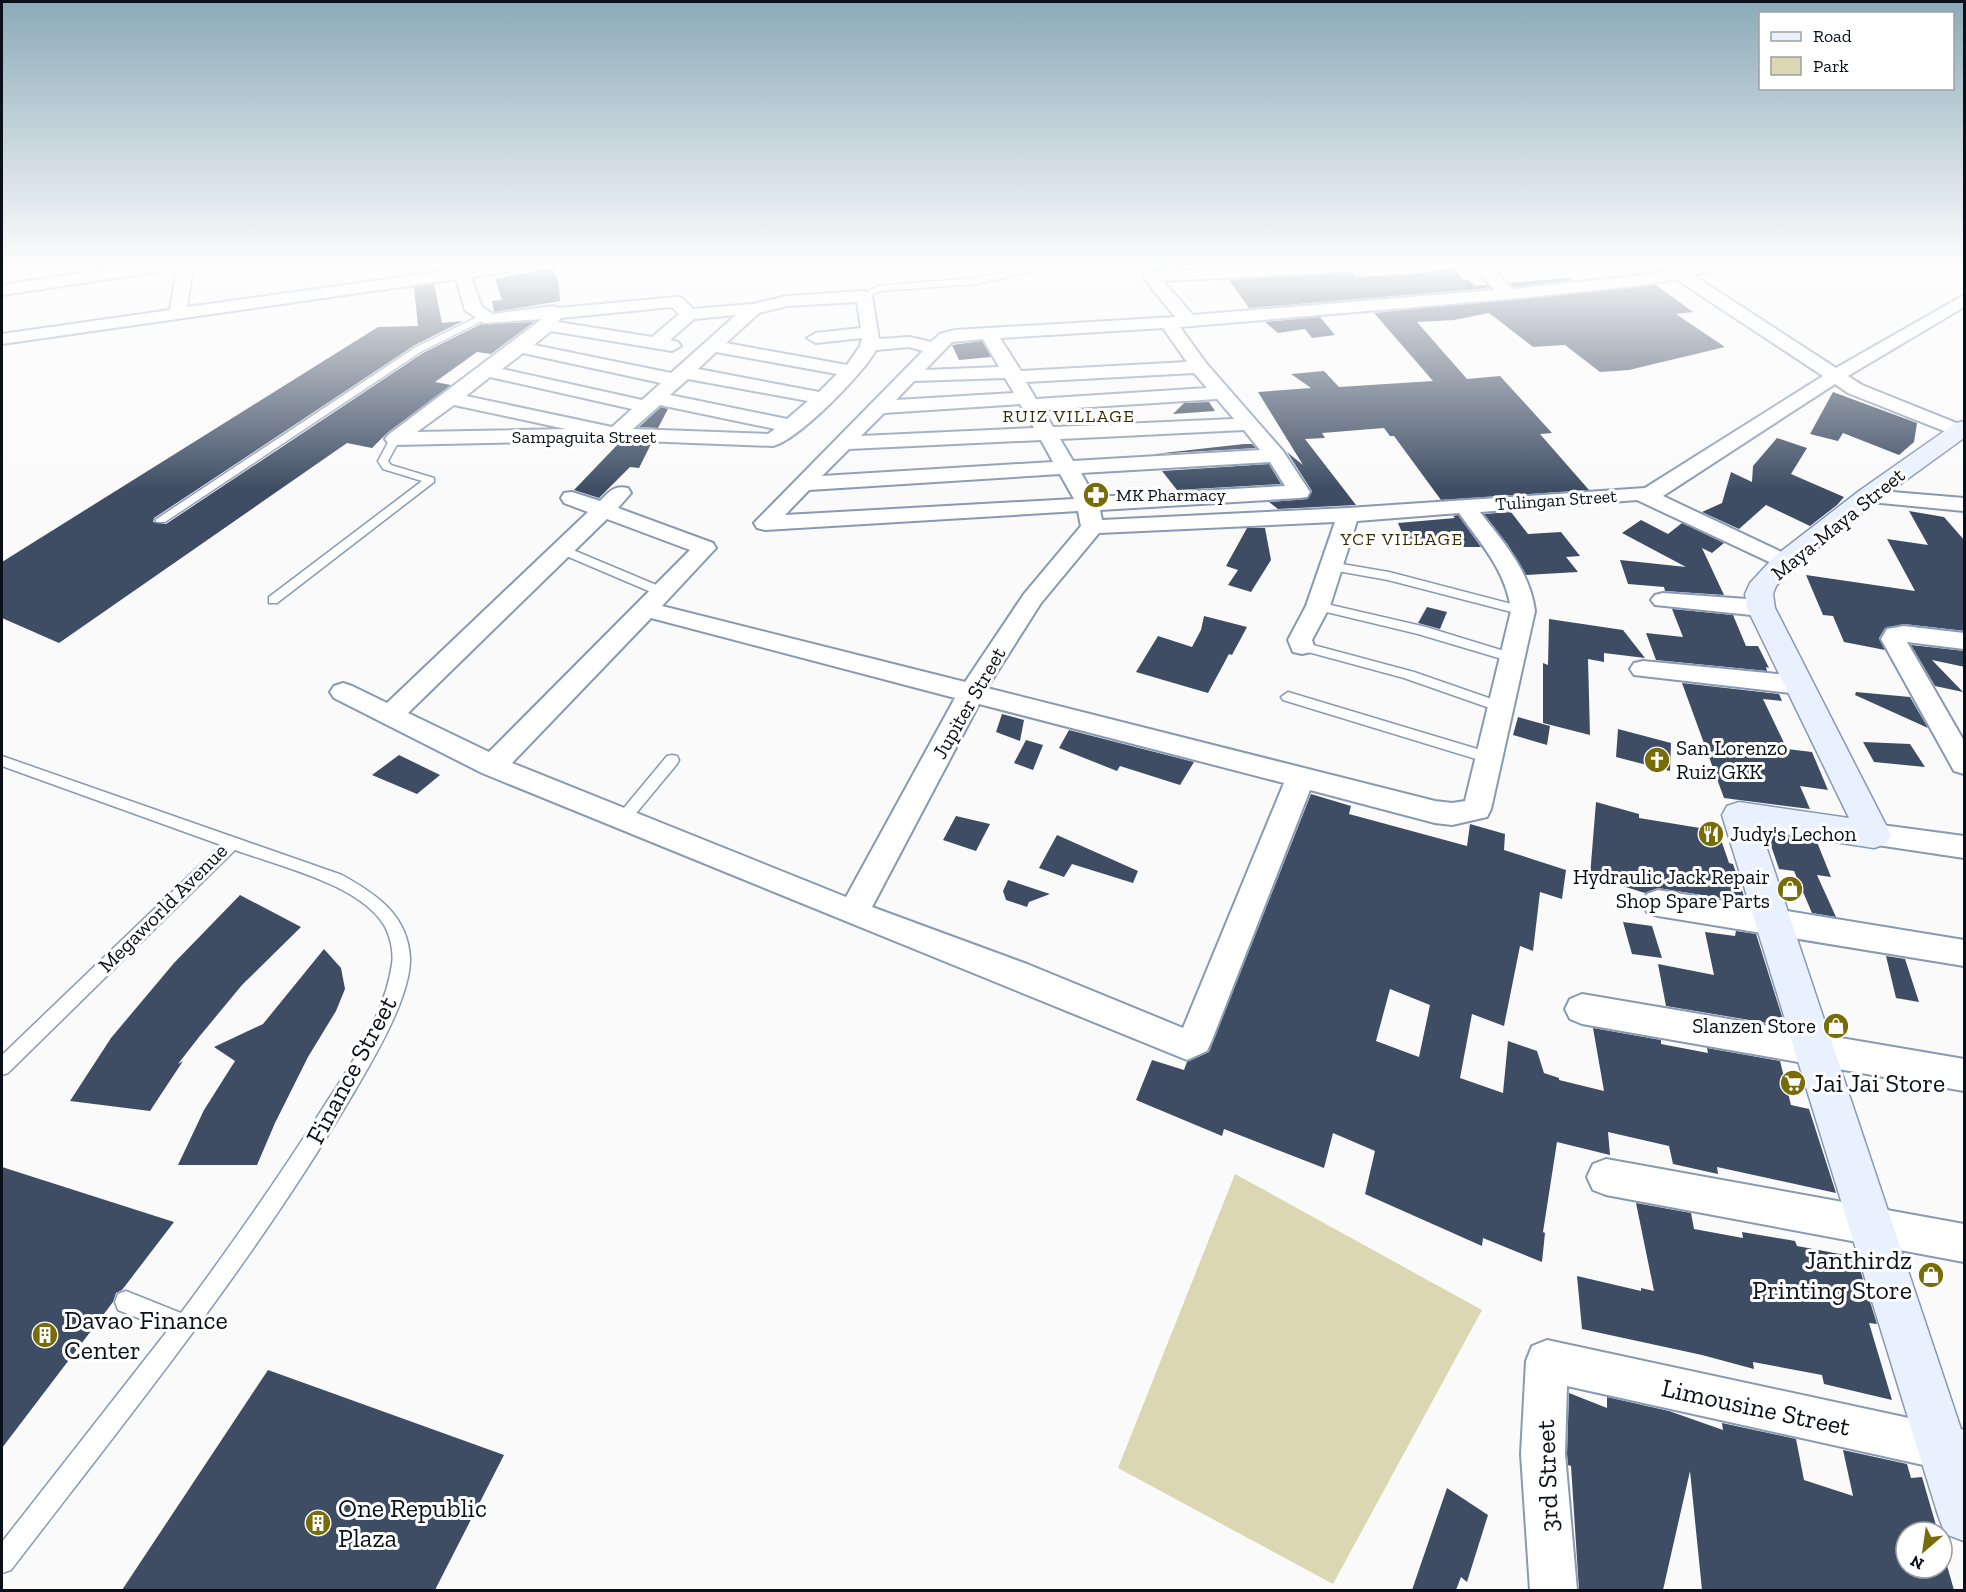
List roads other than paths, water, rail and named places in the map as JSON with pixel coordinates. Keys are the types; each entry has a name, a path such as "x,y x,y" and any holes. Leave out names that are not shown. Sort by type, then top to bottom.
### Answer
{"street":[{"path":"395,439 526,341"},
{"path":"644,341 710,349 850,371"},
{"path":"655,344 658,341"},
{"path":"450,398 616,434 718,341"},
{"path":"487,371 792,426 850,371 868,341"},
{"path":"903,341 935,349"},
{"path":"943,341 765,523 1090,516 1299,492 1276,455 1199,367 1186,341"},
{"path":"993,341 1068,469 1090,516"},
{"path":"1781,341 1834,377 1870,396 1963,431"},
{"path":"1649,495 1834,377 1895,341"},
{"path":"520,347 679,376 821,398"},
{"path":"910,376 1199,367"},
{"path":"879,407 1223,393"},
{"path":"844,443 1250,424"},
{"name":"Sampaguita Street","path":"395,439 616,434 765,442 773,440 792,426"},
{"name":"Maya-Maya Street","path":"1874,835 1761,608 1759,594 1764,583 1784,562 1868,496 1963,431"},
{"path":"802,484 1276,455"},
{"name":"Tulingan Street","path":"1090,516 1348,515 1640,493 1649,495"},
{"path":"1649,495 1784,562"},
{"path":"1868,496 1965,505"},
{"path":"492,766 705,548 611,501 573,498"},
{"path":"390,715 442,668 611,501"},
{"path":"654,600 971,693 1435,812 1468,813 1477,809 1523,611 1523,597 1515,579 1465,506"},
{"path":"1302,646 1300,640 1318,606 1348,515"},
{"name":"Jupiter Street","path":"853,913 971,693 1032,598 1090,516"},
{"path":"1663,600 1761,608"},
{"path":"1965,641 1904,634 1896,635 1893,639 1965,764"},
{"path":"1643,669 1799,685"},
{"path":"343,692 492,766 853,913 1005,970 1180,1043 1191,1045 1209,1008 1300,778"},
{"path":"1965,847 1739,815 1871,1226 1954,1450 1965,1515"},
{"path":"1658,903 1965,953"},
{"path":"1582,1009 1814,1047 1965,1075"},
{"path":"1606,1177 1965,1243"},
{"name":"Limousine Street","path":"1547,1361 1954,1450"},
{"name":"3rd Street","path":"1547,1361 1544,1454 1553,1590"}],"lane":[{"path":"161,520 419,349 434,341"},
{"path":"273,600 430,480 387,467 383,461 395,439"},
{"path":"561,549 654,600"},
{"path":"1330,566 1389,576 1523,611"},
{"path":"1318,606 1421,630 1512,658"},
{"path":"1302,646 1408,675 1500,707"},
{"path":"1288,697 1489,759"},
{"path":"623,819 672,760"},
{"name":"Megaworld Avenue","path":"2,761 233,843 2,1067"},
{"name":"Finance Street","path":"2,1561 184,1325 309,1150 354,1074 385,1013 402,962 396,928 376,903 336,880 233,843"},
{"path":"126,1302 184,1325"}],"place":[{"name":"MK Pharmacy","path":"1096,495"},
{"name":"San Lorenzo Ruiz GKK","path":"1657,760"},
{"name":"Judy's Lechon","path":"1711,834"},
{"name":"Hydraulic Jack Repair Shop Spare Parts","path":"1790,889"},
{"name":"Slanzen Store","path":"1836,1026"},
{"name":"Jai Jai Store","path":"1793,1083"},
{"name":"Janthirdz Printing Store","path":"1931,1275"},
{"name":"Davao Finance Center","path":"45,1335"},
{"name":"One Republic Plaza","path":"318,1523"}],"district":[{"name":"RUIZ VILLAGE","path":"1069,416"},
{"name":"YCF VILLAGE","path":"1402,539"}]}
